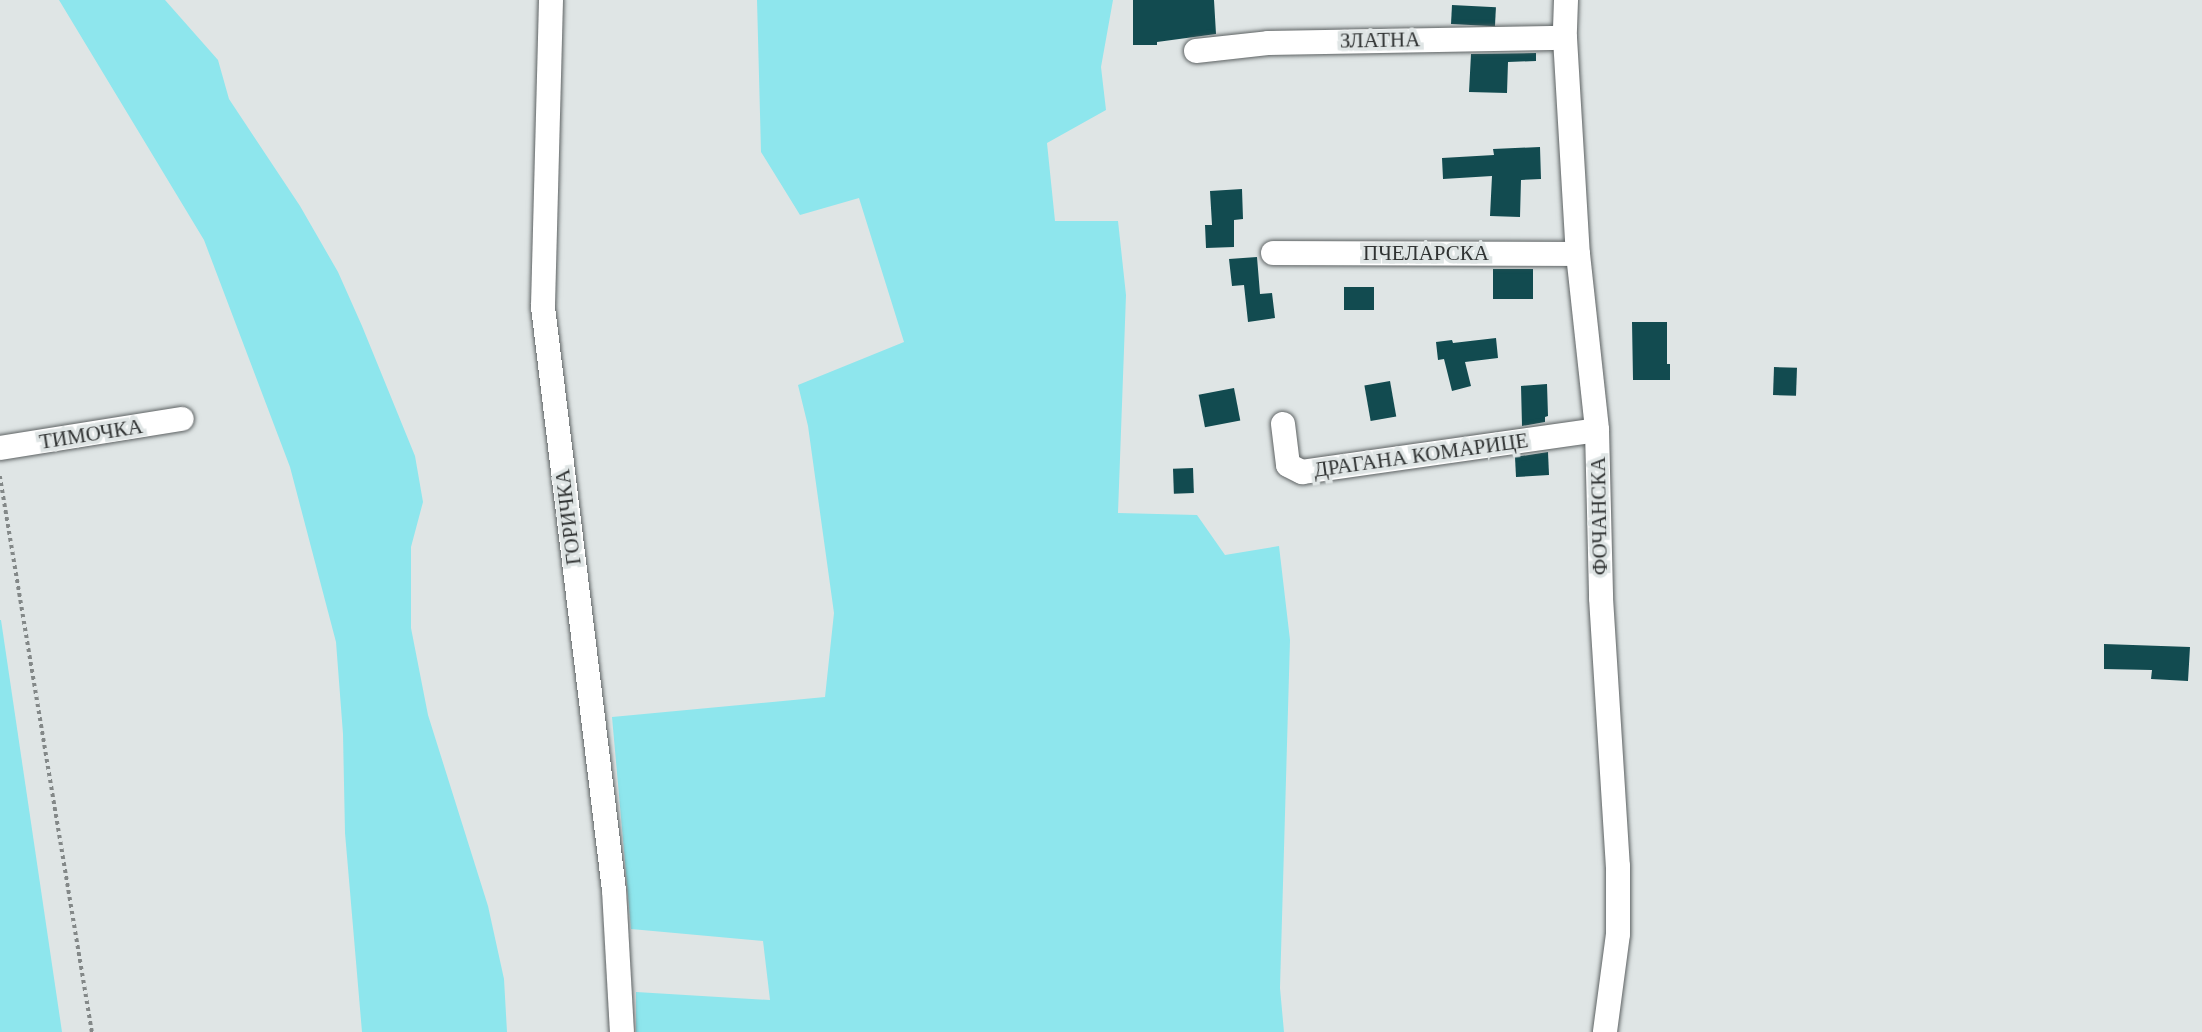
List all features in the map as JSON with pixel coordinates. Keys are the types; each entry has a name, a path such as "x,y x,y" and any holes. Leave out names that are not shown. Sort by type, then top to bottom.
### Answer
{"street":[{"name":"ГОРИЧКА","path":"551,0 543,307 614,890 622,1032"},
{"name":"ФОЧАНСКА","path":"1566,0 1565,38 1578,254 1597,430 1601,598 1618,866 1618,934 1605,1032"},
{"name":"ЗЛАТНА","path":"1196,51 1268,43 1565,38"},
{"name":"ПЧЕЛАРСКА","path":"1273,253 1578,254"},
{"name":"ТИМОЧКА","path":"0,448 182,419"},
{"name":"ДРАГАНА КОМАРИЦЕ","path":"1283,424 1288,465 1302,472 1597,430"}],"path":[{"path":"0,476 92,1032"}],"shaded area":[{"path":"59,0 165,0 218,60 229,99 300,206 338,272 362,326 415,456 423,502 411,547 411,628 428,715 488,906 504,979 507,1032 362,1032 345,833 343,734 336,642 290,467 204,240"},
{"path":"757,0 1113,0 1101,67 1106,110 1047,143 1055,221 1118,221 1126,295 1118,513 1197,515 1225,555 1279,546 1290,640 1280,988 1284,1032 636,1032 636,992 770,1000 763,941 631,929 612,717 825,697 834,613 808,426 798,385 904,342 859,198 800,215 761,152"},
{"path":"1,620 62,1032 0,1032"}],"building":[{"path":"1133,0 1214,0 1216,34 1157,42 1157,45 1133,45"},
{"path":"1452,5 1496,7 1495,26 1451,24"},
{"path":"1536,53 1536,61 1508,62 1507,93 1469,92 1471,54"},
{"path":"1540,147 1541,179 1521,180 1520,217 1490,216 1492,176 1443,179 1442,158 1494,155 1493,149"},
{"path":"1242,189 1243,219 1234,220 1234,247 1206,248 1205,225 1212,225 1210,191"},
{"path":"1257,257 1260,294 1272,293 1275,318 1248,322 1244,285 1232,286 1229,259"},
{"path":"1493,269 1533,269 1533,299 1493,299"},
{"path":"1344,287 1374,287 1374,310 1344,310"},
{"path":"1632,322 1667,322 1667,364 1670,364 1670,380 1633,380"},
{"path":"1496,338 1498,358 1465,362 1471,386 1452,391 1444,359 1438,360 1436,342 1452,340 1453,343"},
{"path":"1774,367 1797,368 1796,396 1773,395"},
{"path":"1390,381 1396,416 1371,421 1364,386"},
{"path":"1547,384 1548,416 1545,417 1545,422 1522,426 1521,386"},
{"path":"1234,388 1240,420 1205,427 1199,395"},
{"path":"1548,452 1549,475 1516,477 1515,457"},
{"path":"1193,468 1194,493 1174,494 1173,469"},
{"path":"2104,644 2190,647 2188,681 2151,679 2152,670 2104,669"}]}
